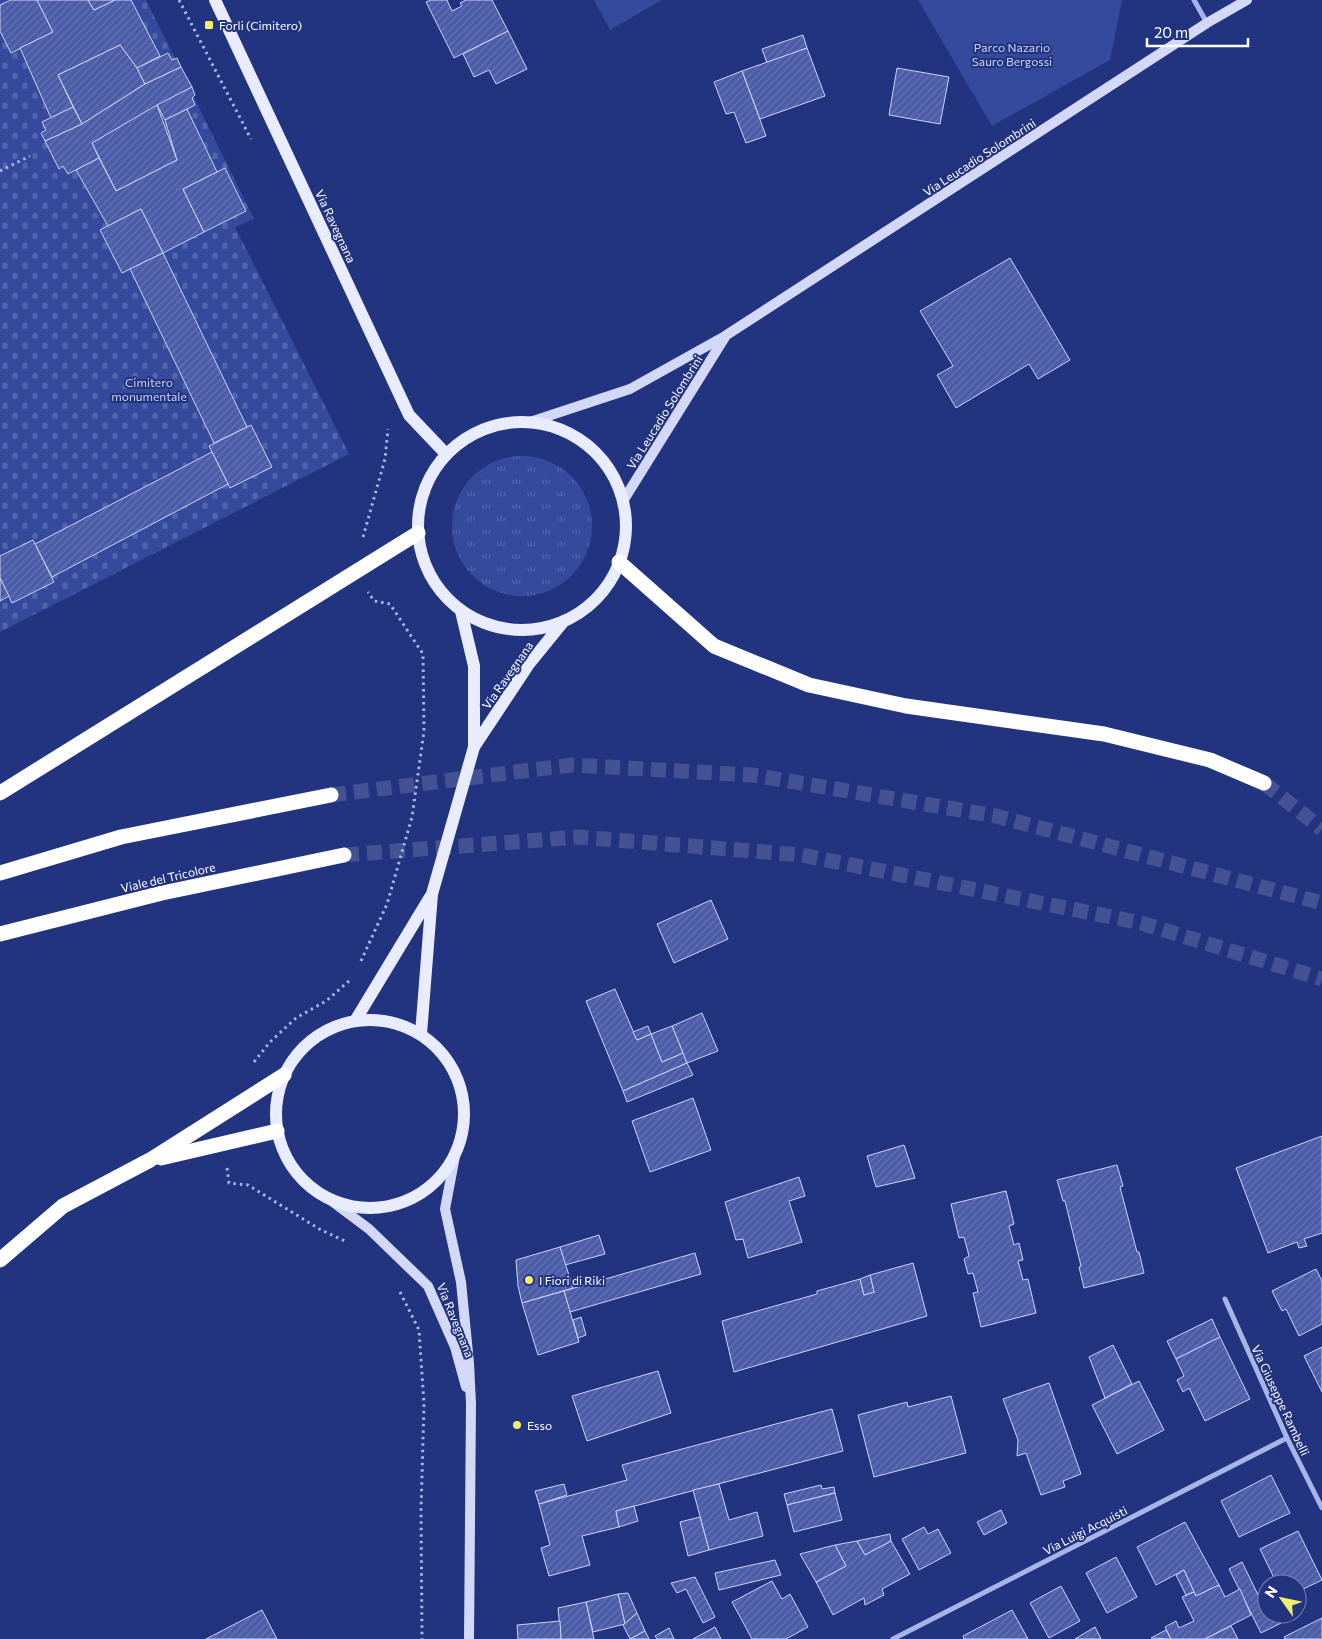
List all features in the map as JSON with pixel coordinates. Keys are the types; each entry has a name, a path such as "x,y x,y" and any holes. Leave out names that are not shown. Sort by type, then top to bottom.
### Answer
{"highway":[{"path":"0,793 418,533"},
{"path":"619,562 714,646 809,685 906,706 1104,734 1210,760 1264,783"},
{"path":"0,873 121,837 332,795"},
{"name":"Viale del Tricolore","path":"0,934 162,893 344,855"},
{"path":"0,1260 63,1206 150,1160 284,1074"},
{"path":"150,1160 277,1131"}],"main road":[{"name":"Via Ravegnana","path":"215,0 409,414 446,454"},
{"path":"530,422 562,429 589,446 611,471 623,501 626,532 619,562 607,586 588,607 564,621 538,629 511,629 485,623 461,611 439,589 428,569 418,533 420,505 429,478 446,454 470,436 498,424 530,422"},
{"name":"Via Ravegnana","path":"421,1034 432,894 474,746 474,666 461,611"},
{"name":"Via Ravegnana","path":"474,746 529,664 564,621"},
{"name":"Via Ravegnana","path":"355,1021 432,894"},
{"path":"378,1020 400,1024 421,1034 442,1052 456,1076 464,1102 463,1130 454,1156 438,1180 414,1197 386,1207 357,1208 329,1199 304,1182 287,1159 277,1131 276,1102 284,1074 302,1049 320,1035 355,1021 378,1020"}],"street":[{"path":"1194,0 1207,23"},
{"name":"Via Leucadio Solombrini","path":"530,422 630,389 725,336 1207,23 1247,0"},
{"name":"Via Leucadio Solombrini","path":"623,501 725,336"},
{"name":"Via Ravegnana","path":"454,1156 445,1209 461,1282 471,1404 469,1639"},
{"name":"Via Ravegnana","path":"329,1199 369,1229 428,1286 455,1347 471,1404"},
{"name":"Via Giuseppe Rambelli","path":"1225,1299 1287,1438 1322,1508"},
{"name":"Via Luigi Acquisti","path":"893,1639 1287,1438"}],"path":[{"path":"0,171 30,156"}],"green space":[{"name":"Cimitero monumentale","path":"0,0 146,0 254,219 235,227 349,454 0,632"},
{"path":"594,0 662,0 610,30"},
{"name":"Parco Nazario Sauro Bergossi","path":"918,0 1122,0 1110,60 992,126"},
{"path":"522,456 549,462 561,468 571,477 580,487 586,499 592,526 586,553 580,565 571,575 561,584 549,590 522,596 495,590 483,584 473,575 464,565 458,553 452,526 458,499 464,487 473,477 483,468 495,462"}],"building":[{"path":"11,0 37,0 53,32 11,53 0,31 0,5"},
{"path":"37,0 88,0 94,10 115,0 131,0 160,56 137,68 120,45 58,75 73,107 51,118 20,48 53,32"},
{"path":"88,0 115,0 94,10"},
{"path":"431,0 447,0 452,11 462,6 460,3 466,0 492,0 508,31 454,58 426,2"},
{"path":"508,31 527,69 496,84 489,70 474,77 463,54"},
{"path":"803,35 807,48 767,63 762,49"},
{"path":"120,45 137,68 145,84 82,124 58,75"},
{"path":"807,48 825,96 760,119 742,71"},
{"path":"168,53 172,60 177,58 181,67 145,84 137,68"},
{"path":"181,67 192,87 92,143 99,158 68,174 63,166 59,169 45,141 82,124 145,84"},
{"path":"897,68 949,77 940,124 889,115"},
{"path":"742,71 766,136 746,143 734,112 726,114 714,82"},
{"path":"192,87 195,95 192,98 195,105 165,120 157,105"},
{"path":"157,105 177,160 116,191 92,143"},
{"path":"73,107 82,124 45,141 41,133 46,130 42,122"},
{"path":"187,109 217,172 183,189 204,232 163,253 141,209 108,226 76,170 99,158 116,191 177,160 165,120"},
{"path":"225,168 246,211 204,232 183,189"},
{"path":"141,209 163,253 122,273 100,230"},
{"path":"163,253 247,427 214,443 130,269"},
{"path":"1010,258 1070,360 1038,379 1029,364 956,408 937,375 953,366 920,311"},
{"path":"251,425 272,467 230,488 209,446"},
{"path":"212,452 228,484 52,577 35,544"},
{"path":"33,540 54,582 12,603 0,578 0,556"},
{"path":"0,578 9,596 0,601"},
{"path":"711,900 728,939 674,963 657,924"},
{"path":"615,989 637,1040 651,1034 662,1062 683,1053 687,1063 623,1091 586,1001"},
{"path":"702,1013 718,1051 687,1063 672,1026"},
{"path":"648,1026 651,1034 637,1040 633,1032"},
{"path":"672,1026 683,1053 662,1062 651,1034"},
{"path":"687,1063 693,1075 627,1102 623,1091"},
{"path":"693,1098 711,1150 650,1172 632,1121"},
{"path":"1322,1136 1322,1233 1304,1239 1307,1246 1299,1248 1297,1242 1268,1253 1236,1168"},
{"path":"904,1145 915,1178 876,1187 867,1156"},
{"path":"1117,1165 1123,1186 1120,1187 1144,1273 1084,1288 1079,1267 1081,1266 1065,1201 1063,1201 1057,1180"},
{"path":"799,1177 805,1196 789,1201 802,1242 748,1258 743,1239 736,1240 725,1202"},
{"path":"1006,1191 1014,1224 1009,1226 1014,1245 1019,1243 1023,1260 1018,1261 1023,1280 1028,1279 1036,1313 981,1327 973,1293 978,1292 973,1273 968,1274 964,1259 969,1256 964,1237 959,1238 951,1204"},
{"path":"599,1235 605,1254 565,1265 560,1247"},
{"path":"560,1247 573,1288 522,1303 518,1286 516,1260"},
{"path":"695,1253 701,1274 570,1312 564,1291"},
{"path":"913,1263 927,1316 734,1372 722,1321 817,1294 817,1291 860,1279 864,1295 874,1292 870,1275"},
{"path":"1316,1269 1322,1281 1322,1324 1299,1336 1286,1309 1282,1311 1272,1291"},
{"path":"870,1275 874,1292 864,1295 860,1279"},
{"path":"564,1291 579,1342 538,1355 522,1303"},
{"path":"581,1317 586,1335 578,1338 573,1320"},
{"path":"1212,1319 1220,1337 1176,1359 1167,1341"},
{"path":"1220,1337 1250,1399 1205,1421 1189,1388 1183,1392 1177,1380 1184,1376 1176,1359"},
{"path":"1113,1345 1132,1384 1105,1398 1089,1357"},
{"path":"1322,1347 1322,1392 1304,1356"},
{"path":"658,1371 671,1413 587,1441 572,1396"},
{"path":"1139,1381 1164,1430 1117,1454 1092,1405"},
{"path":"1049,1383 1081,1474 1063,1481 1065,1487 1041,1495 1026,1453 1017,1456 1018,1440 1003,1399"},
{"path":"951,1396 966,1453 874,1477 858,1415 907,1402 908,1407"},
{"path":"832,1409 843,1451 616,1511 619,1527 582,1536 590,1565 549,1576 541,1548 550,1545 539,1504 627,1480 622,1465"},
{"path":"1271,1475 1290,1513 1239,1537 1221,1501"},
{"path":"564,1484 567,1495 539,1504 535,1491"},
{"path":"719,1484 729,1520 757,1512 763,1536 709,1550 693,1490"},
{"path":"821,1485 822,1489 834,1487 835,1493 787,1505 784,1494"},
{"path":"835,1493 842,1520 794,1532 787,1505"},
{"path":"634,1506 638,1521 619,1527 616,1511"},
{"path":"1001,1510 1007,1523 984,1535 977,1522"},
{"path":"700,1517 709,1550 688,1556 680,1522"},
{"path":"1185,1522 1219,1585 1196,1596 1184,1570 1156,1585 1137,1547"},
{"path":"924,1527 928,1534 938,1529 951,1553 919,1570 902,1539"},
{"path":"1298,1531 1322,1580 1307,1587 1307,1574 1272,1574 1260,1549"},
{"path":"890,1534 891,1541 865,1555 857,1541"},
{"path":"857,1541 865,1555 891,1541 910,1574 882,1589 884,1595 865,1605 864,1598 833,1615 816,1582 846,1566 835,1545"},
{"path":"835,1545 846,1566 816,1582 800,1554"},
{"path":"1116,1557 1137,1597 1107,1613 1086,1573"},
{"path":"775,1560 781,1575 719,1590 715,1573"},
{"path":"1242,1562 1257,1593 1257,1624 1279,1624 1261,1633 1229,1569"},
{"path":"1184,1570 1194,1592 1186,1595 1176,1575"},
{"path":"695,1577 715,1617 703,1623 686,1589 677,1593 671,1583"},
{"path":"772,1581 782,1599 790,1594 808,1627 786,1639 752,1639 732,1602"},
{"path":"1219,1585 1225,1597 1240,1589 1251,1615 1205,1639 1171,1639 1165,1627 1176,1621 1179,1628 1194,1621 1182,1597 1194,1592 1196,1596"},
{"path":"1061,1586 1080,1621 1049,1638 1030,1603"},
{"path":"628,1593 637,1613 625,1624 618,1594"},
{"path":"618,1594 625,1624 593,1632 586,1602"},
{"path":"586,1602 594,1639 561,1639 558,1608"},
{"path":"262,1610 277,1639 206,1639"},
{"path":"1012,1610 1028,1639 964,1639 963,1636"},
{"path":"637,1613 645,1631 630,1639 623,1625"},
{"path":"1322,1618 1322,1639 1285,1639 1284,1637"},
{"path":"560,1621 561,1639 518,1639 517,1625"},
{"path":"1231,1626 1238,1639 1205,1639"},
{"path":"715,1627 721,1639 693,1639"},
{"path":"1095,1627 1101,1639 1075,1639"},
{"path":"669,1628 674,1639 657,1639 655,1636"},
{"path":"1166,1630 1171,1639 1151,1638"},
{"path":"645,1631 649,1639 630,1639"}],"tunnel":[{"path":"331,795 572,765 753,775 996,816 1322,903"},
{"path":"1264,783 1322,829"},
{"path":"344,855 579,837 802,855 1141,923 1322,979"}],"place":[{"name":"Forli (Cimitero)","path":"209,25"},
{"name":"I Fiori di Riki","path":"529,1280"},
{"name":"Esso","path":"517,1425"}]}
